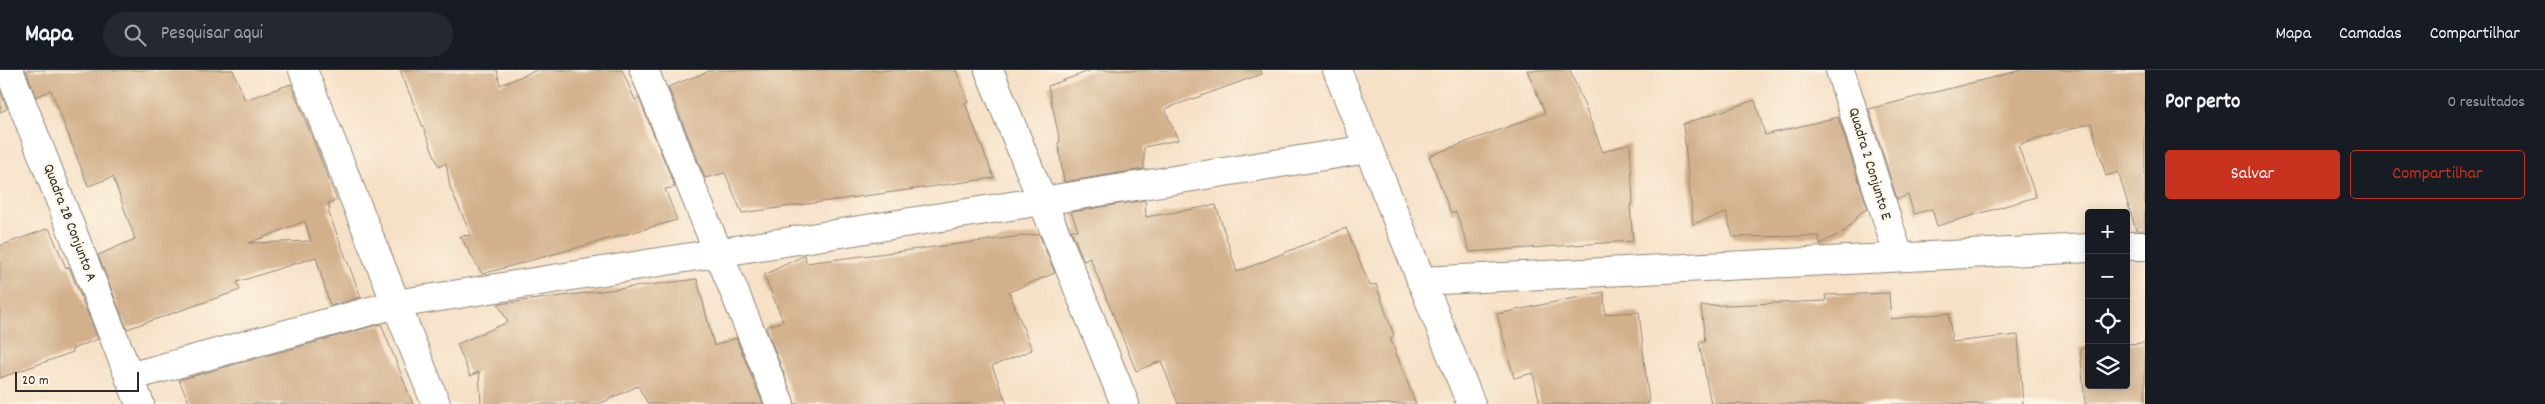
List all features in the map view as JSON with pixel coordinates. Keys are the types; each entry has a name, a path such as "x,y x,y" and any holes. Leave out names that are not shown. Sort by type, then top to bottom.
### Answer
{"street":[{"name":"Quadra 2B Conjunto A","path":"8,70 140,404"},
{"path":"303,70 436,404"},
{"path":"644,70 780,404"},
{"path":"989,70 1125,404"},
{"path":"1337,70 1470,404"},
{"name":"Quadra 2 Conjunto E","path":"1840,70 1898,258"},
{"path":"129,376 396,304 1368,149"},
{"path":"2130,246 2145,246"},
{"path":"1421,281 2085,248"}],"building":[{"path":"26,70 233,70 245,100 291,84 337,200 328,203 330,210 328,211 361,297 330,306 316,257 237,282 240,290 127,329 98,255 135,239 113,177 88,186 51,90 36,97","holes":["305,221 311,241 249,243"]},
{"path":"400,70 497,70 500,85 537,70 622,70 635,100 639,98 675,187 665,189 677,220 482,274 460,236 471,235 450,187 446,163 439,167"},
{"path":"712,70 956,70 968,102 965,103 994,178 742,213 725,173 705,178 668,87"},
{"path":"1092,70 1261,70 1262,74 1165,109 1178,140 1144,147 1144,169 1064,182 1058,143 1060,142 1048,86"},
{"path":"1527,70 1570,70 1603,152 1630,143 1633,204 1630,205 1633,241 1470,252 1456,212 1451,213 1429,156 1545,113"},
{"path":"2022,70 2145,70 2145,230 2136,230 2118,172 2106,176 2091,123 2018,145 2036,197 1937,226 1932,209 1914,214 1908,195 1897,199 1869,109"},
{"path":"0,90 7,109 0,112"},
{"path":"1755,100 1765,135 1838,117 1868,209 1861,212 1845,231 1820,244 1819,236 1733,237 1726,213 1693,224 1683,124"},
{"path":"1145,200 1146,217 1216,205 1237,272 1346,228 1370,286 1376,284 1394,336 1390,338 1416,404 1178,404 1161,361 1136,371 1090,258 1084,261 1071,230 1078,230 1071,212"},
{"path":"49,228 66,268 69,267 98,339 72,349 73,352 0,378 0,246"},
{"path":"1039,234 1055,273 1009,292 1032,350 992,366 1007,404 795,404 766,327 783,321 764,275 805,255 806,263"},
{"path":"697,279 714,346 736,338 763,404 648,404 638,386 599,404 481,404 479,372 470,376 457,344 508,322 498,304"},
{"path":"1604,292 1605,314 1639,312 1649,404 1540,404 1533,373 1514,378 1497,314"},
{"path":"1889,293 1891,319 1949,313 1952,342 2018,335 2023,404 1711,404 1699,342 1705,342 1701,306 1826,301 1825,295"},
{"path":"381,324 413,404 190,404 179,380"},
{"path":"2145,343 2145,404 2085,404 2080,348 2085,347 2085,389 2130,389 2130,344"}]}
